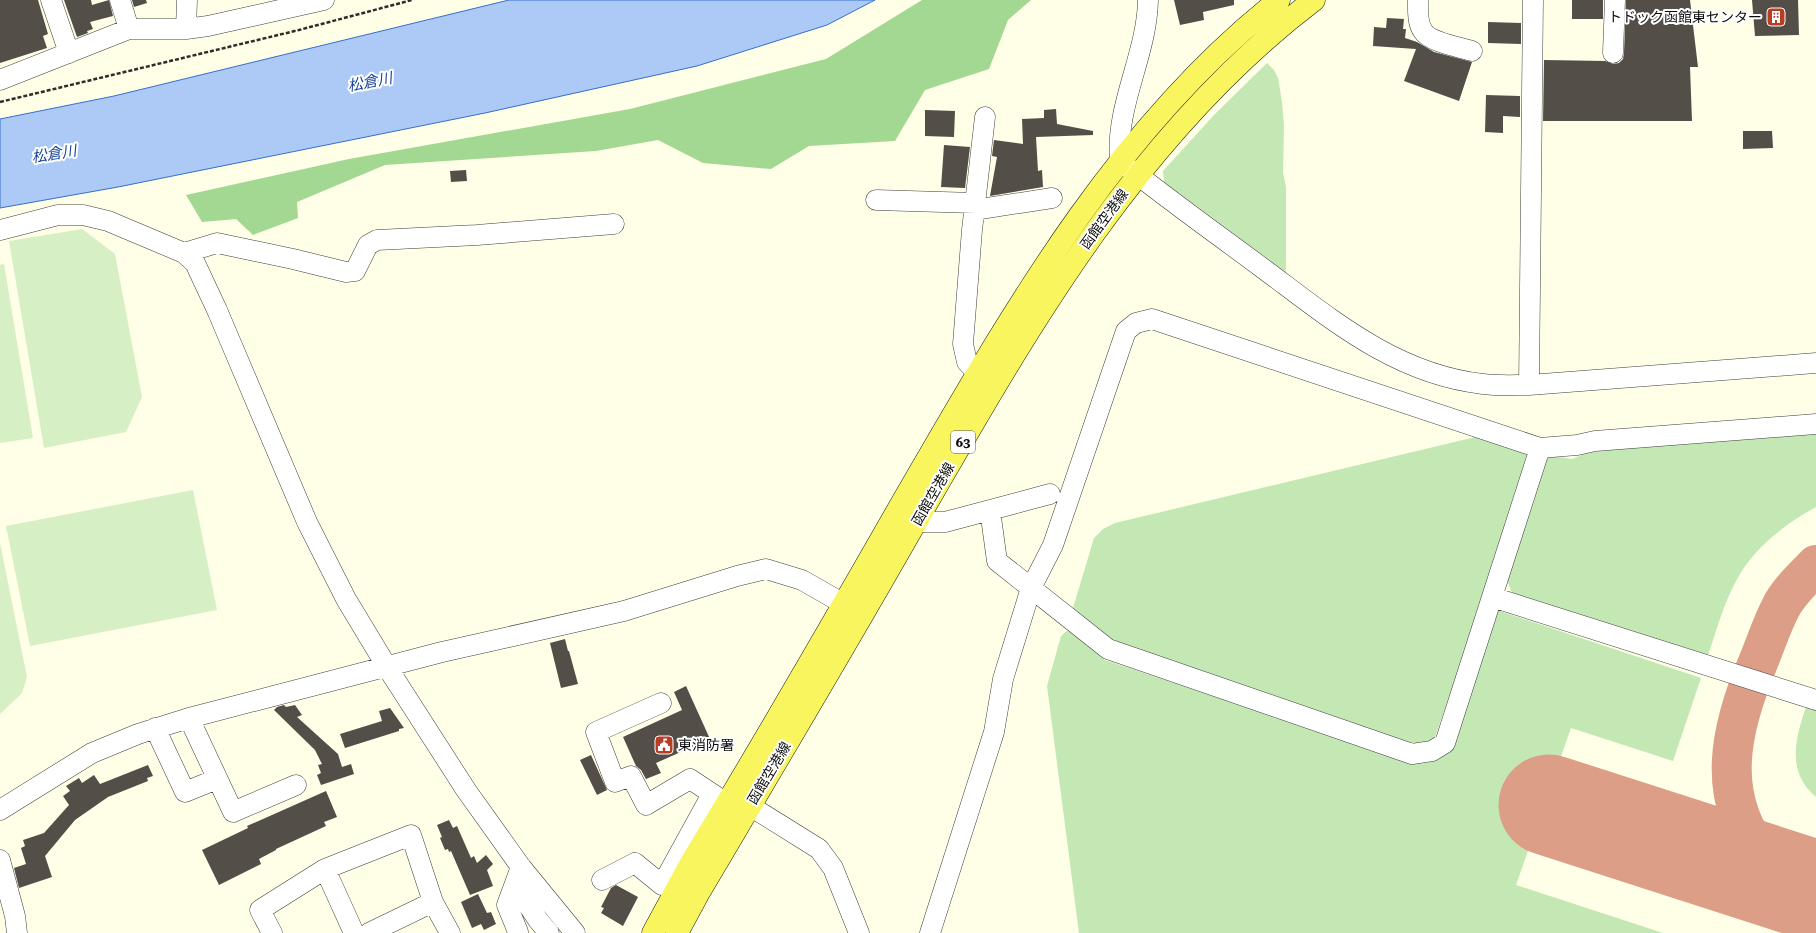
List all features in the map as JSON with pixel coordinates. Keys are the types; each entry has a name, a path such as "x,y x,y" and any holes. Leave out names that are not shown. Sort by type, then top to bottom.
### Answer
{"main road":[{"name":"函館空港線","path":"653,933 687,869 719,799 844,604 896,514 985,382 1034,321 1080,253 1159,115 1214,57 1279,0"},
{"name":"函館空港線","path":"1129,168 1195,108 1248,55 1314,0"},
{"name":"函館空港線","path":"677,933 698,894 863,615 916,522 985,382"}],"street":[{"path":"51,0 69,53"},
{"path":"120,0 129,29"},
{"path":"186,0 186,29"},
{"path":"0,80 129,29 186,29 208,26 324,0"},
{"path":"1148,0 1148,18 1121,124 1119,143 1129,168 1339,324 1380,351 1431,373 1457,380 1483,384 1529,385 1816,362"},
{"path":"1418,0 1418,14 1422,30 1428,38 1472,51"},
{"path":"1529,385 1533,0"},
{"path":"1613,53 1615,0"},
{"path":"985,117 974,207 963,344 967,362 985,382"},
{"path":"876,200 974,207 1052,198"},
{"path":"0,230 58,215 83,215 108,221 189,258 217,310 307,522 346,599 387,667 466,790 518,876 538,920 549,933"},
{"path":"189,258 217,243 346,272 355,271 368,245 377,240 477,235 614,224"},
{"path":"930,933 994,732 1003,678 1031,588 1053,545 1126,331 1136,323 1152,319 1540,448 1577,445 1595,441 1816,424"},
{"path":"992,520 997,561 1108,649 1412,754 1432,751 1445,743 1540,448"},
{"path":"896,514 916,522 992,520 1050,494"},
{"path":"0,810 92,753 155,728 442,652 624,611 737,576 766,569 802,580 863,615"},
{"path":"1492,597 1816,700"},
{"path":"661,703 596,732 615,782 631,776 646,805 690,779 719,799 747,811 819,849 833,868 859,933"},
{"path":"189,718 233,812 296,785"},
{"path":"155,728 185,792 217,779"},
{"path":"602,880 634,863 662,885 719,799"},
{"path":"272,933 260,910 325,869 412,835 433,902 450,933"},
{"path":"0,860 15,916 17,933"},
{"path":"325,869 366,933 433,902"},
{"path":"518,876 507,904 518,932"},
{"path":"518,876 575,933"}],"path":[{"path":"0,102 299,30 412,0"}],"green space":[{"path":"922,0 1031,0 1008,20 989,69 925,90 895,141 809,146 771,169 703,163 658,140 596,151 385,165 297,202 298,218 253,235 236,219 202,222 186,195 349,159 630,109 826,59"},
{"path":"1267,63 1274,70 1278,78 1282,102 1284,126 1283,173 1286,187 1286,272 1164,182 1163,171 1215,114"},
{"path":"82,229 115,254 142,397 126,432 44,448 9,241"},
{"path":"4,264 33,438 0,443 0,265"},
{"path":"1816,430 1816,507 1793,521 1771,538 1751,558 1743,569 1727,600 1707,658 1512,593 1508,583 1508,575 1547,455 1572,459 1584,454 1627,445"},
{"path":"1488,434 1534,452 1435,737 1428,746 1418,748 1115,646 1073,608 1094,538 1103,529 1115,523"},
{"path":"193,490 217,610 30,646 6,526"},
{"path":"0,543 27,677 22,693 0,714"},
{"path":"1497,610 1701,678 1673,761 1571,728 1516,885 1663,933 1079,933 1047,686 1061,636 1068,630 1105,660 1413,763 1433,761 1450,749"},
{"path":"1807,704 1816,707 1816,797 1806,787 1800,776 1797,765 1796,753 1799,728"}],"water":[{"name":"松倉川","path":"509,0 875,0 827,25 697,66 485,113 118,187 0,208 0,119 114,96"}],"building":[{"path":"0,0 38,0 48,34 43,36 47,48 0,63"},
{"path":"64,0 91,0 92,5 109,0 113,16 90,22 93,29 87,31 88,33 77,37"},
{"path":"132,0 146,0 147,3 134,7"},
{"path":"1174,0 1234,0 1234,5 1203,12 1204,20 1180,25"},
{"path":"1572,0 1603,0 1603,19 1572,19"},
{"path":"1626,0 1690,0 1698,67 1690,67 1692,121 1543,121 1544,60 1605,61 1613,64 1619,63 1623,59 1624,53"},
{"name":"トドック函館東センター","path":"1752,0 1798,0 1799,35 1755,36"},
{"path":"1387,18 1404,19 1403,29 1406,29 1405,38 1417,42 1434,52 1472,62 1459,101 1404,81 1416,49 1373,46 1374,27 1386,28"},
{"path":"1488,22 1521,23 1521,44 1488,43"},
{"path":"1486,95 1520,96 1520,117 1503,116 1503,133 1485,132"},
{"path":"1056,109 1057,124 1093,131 1093,135 1036,137 1038,171 1042,170 1043,187 990,196 997,157 992,156 994,140 1023,144 1022,119 1044,118 1044,110"},
{"path":"925,110 955,111 954,137 925,136"},
{"path":"1743,131 1772,131 1773,148 1743,149"},
{"path":"944,145 970,147 965,188 941,187"},
{"path":"466,170 467,181 451,182 450,171"},
{"path":"565,639 578,684 561,688 550,643"},
{"path":"686,686 710,739 656,763 661,773 646,779 641,770 636,766 623,737 682,710 674,692"},
{"path":"284,705 286,707 295,705 302,715 297,717 338,754 342,767 351,764 354,774 321,785 317,775 321,773 318,765 322,764 315,750 274,710 277,707"},
{"path":"390,708 404,728 399,729 399,731 345,748 340,734 382,721 379,711"},
{"path":"591,755 607,790 597,795 580,760"},
{"path":"148,765 153,776 147,778 148,781 108,797 75,820 45,856 52,877 19,888 14,868 26,864 21,848 25,846 23,840 44,833 69,805 63,796 70,791 66,786 79,778 82,783 94,775 100,784"},
{"path":"326,791 337,817 324,822 326,826 276,849 259,859 261,864 219,885 202,850 248,828 247,826"},
{"path":"449,820 453,828 457,826 471,858 474,856 477,863 486,855 493,864 487,870 493,886 470,895 451,851 449,852 448,849 445,850 440,838 442,837 437,825"},
{"path":"616,885 638,897 623,926 601,913 604,908 601,907 611,888"},
{"path":"478,894 487,913 491,912 496,924 484,930 481,924 472,928 461,902"}],"taxiway":[{"path":"1799,886 1781,873 1764,857 1748,834 1738,810 1733,786 1732,761 1735,736 1741,710 1749,685 1775,620 1788,596 1816,565"}],"runway":[{"path":"1549,805 1816,891"}],"place":[{"name":"トドック函館東センター","path":"1776,17"},
{"name":"東消防署","path":"664,745"}]}
